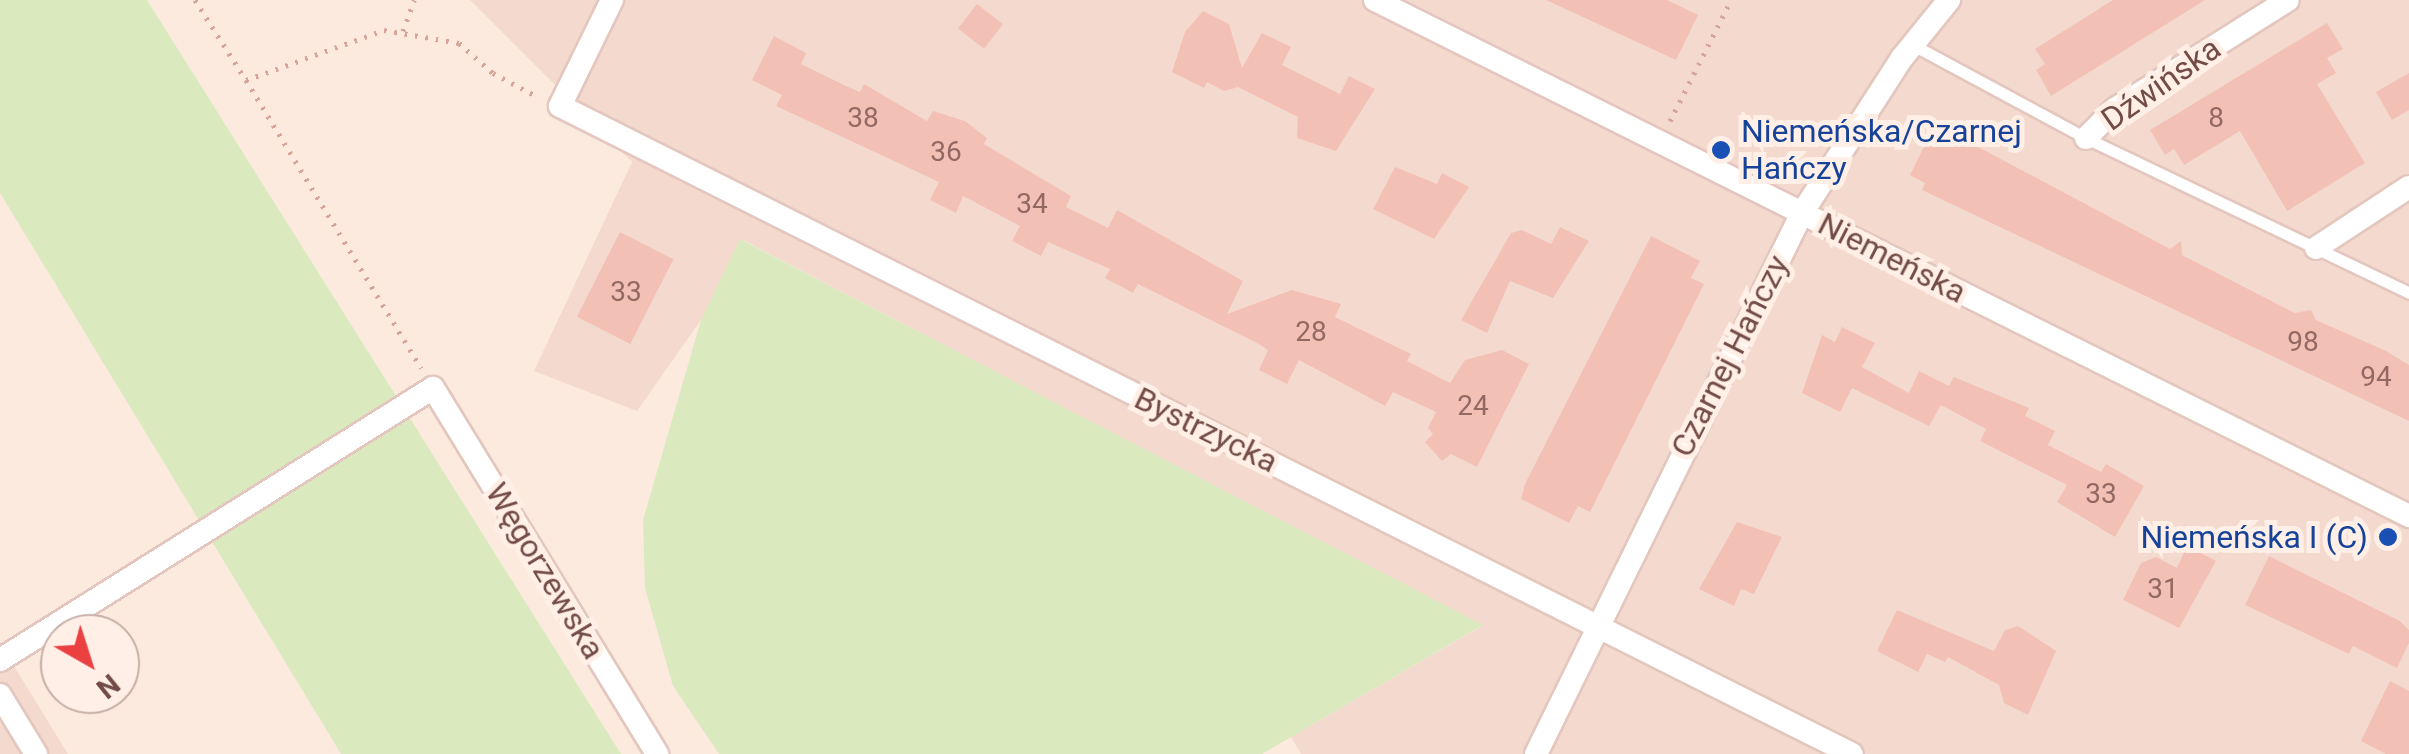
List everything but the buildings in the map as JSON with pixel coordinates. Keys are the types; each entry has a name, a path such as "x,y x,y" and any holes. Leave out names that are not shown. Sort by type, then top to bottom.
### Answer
{"street":[{"path":"560,106 612,0"},
{"name":"Niemeńska","path":"1375,0 2409,516"},
{"name":"Czarnej Hańczy","path":"1536,754 1596,624 1802,213 1913,45 1949,0"},
{"name":"Dźwińska","path":"2086,138 2115,108 2288,0"},
{"name":"Bystrzycka","path":"560,106 1852,754"},
{"path":"2316,248 2409,187"},
{"path":"0,660 433,388"},
{"name":"Węgorzewska","path":"433,388 657,754"},
{"path":"0,694 36,754"}],"lane":[{"path":"1913,45 2086,138 2409,293"}],"path":[{"path":"196,0 433,388"},
{"path":"404,31 414,0"},
{"path":"1669,123 1731,0"},
{"path":"246,80 384,30 404,31 459,43 513,86 560,106"},
{"path":"1651,114 1686,132"}],"shaded area":[{"path":"470,0 2409,0 2409,754 1301,754 1291,737 1482,626 741,239 701,320 637,411 534,371 632,162"},
{"path":"0,643 68,754 0,754"}],"green space":[{"path":"0,0 147,0 621,754 341,754 0,193"},
{"path":"740,239 1483,625 1262,754 719,754 673,686 645,588 643,520 701,320"}],"place":[{"name":"Niemeńska/Czarnej Hańczy","path":"1721,150"},
{"name":"Niemeńska I (C)","path":"2388,537"}]}
